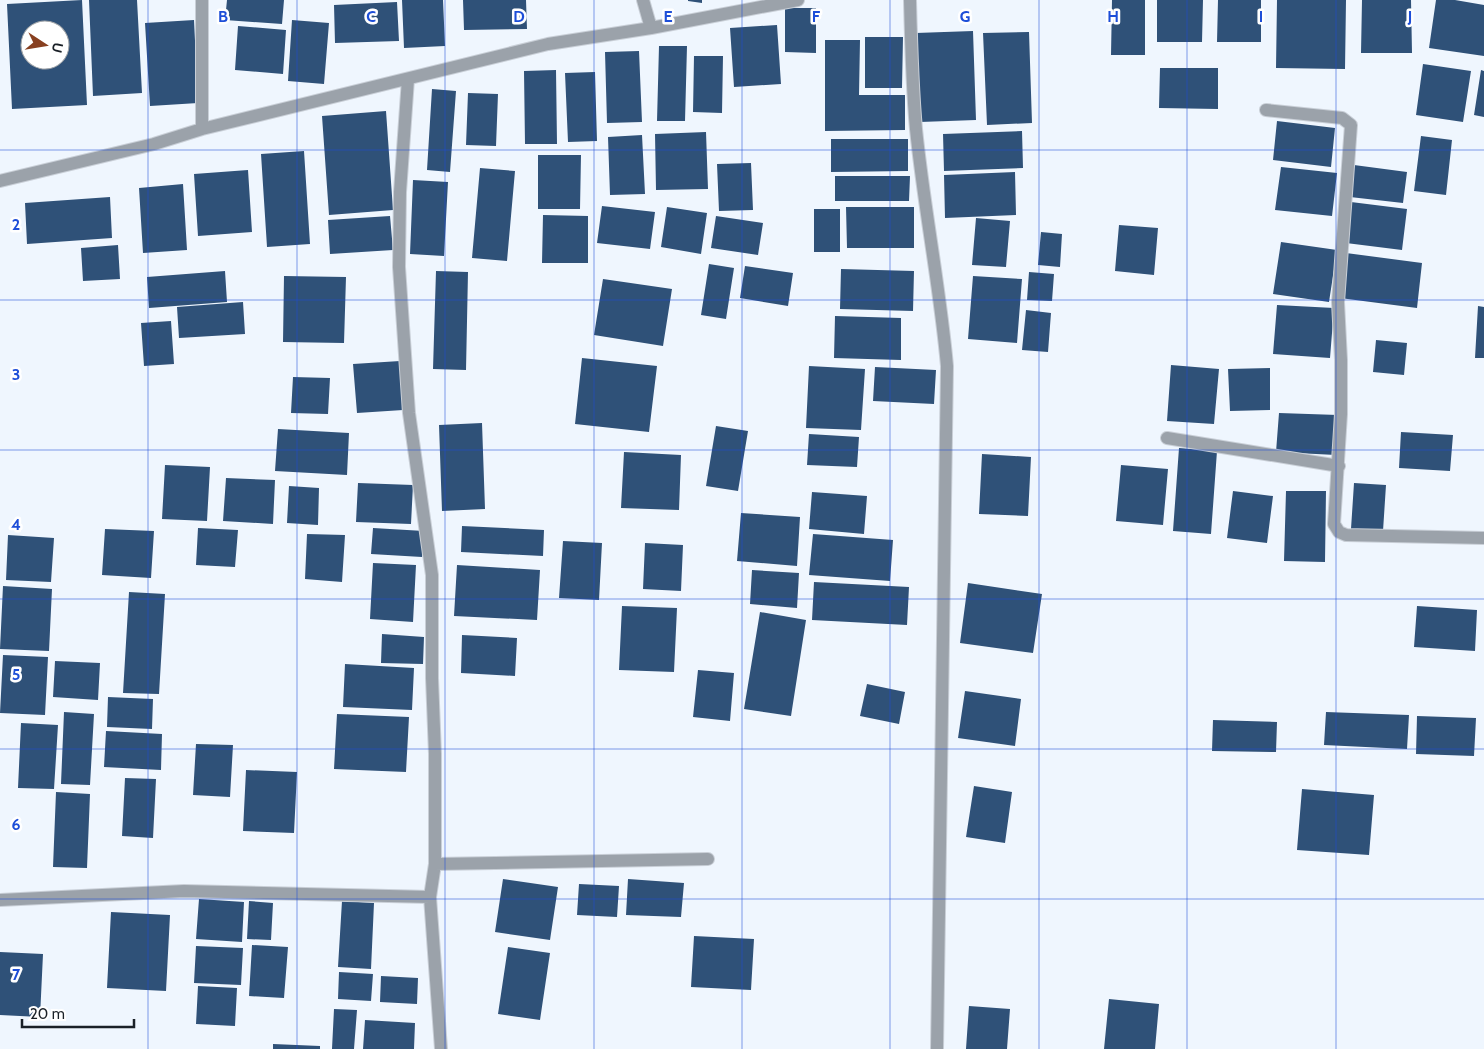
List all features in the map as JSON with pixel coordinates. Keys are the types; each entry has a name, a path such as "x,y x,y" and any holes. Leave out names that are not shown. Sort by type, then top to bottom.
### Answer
{"street":[{"path":"202,0 202,129"},
{"path":"642,0 651,28"},
{"path":"0,181 548,44 651,28 798,0"},
{"path":"910,0 916,128 947,366 937,1049"},
{"path":"408,79 400,192 398,267 410,413 432,575 435,864 430,897 440,1049"},
{"path":"1266,110 1342,118 1350,125 1338,302 1341,360 1339,466 1334,524 1339,532 1343,534 1376,537 1484,538"},
{"path":"1167,438 1339,466"},
{"path":"435,864 708,859"},
{"path":"0,900 184,891 430,897"}],"building":[{"path":"82,0 87,105 12,109 7,4"},
{"path":"89,0 137,0 142,93 93,96"},
{"path":"227,0 284,0 282,24 225,20"},
{"path":"402,0 443,0 445,46 404,48"},
{"path":"463,0 526,0 527,29 464,30"},
{"path":"702,0 702,3 688,1"},
{"path":"1112,0 1145,0 1145,55 1111,55"},
{"path":"1157,0 1203,0 1202,42 1157,42"},
{"path":"1218,0 1261,0 1261,42 1217,42"},
{"path":"1277,0 1346,0 1345,69 1276,68"},
{"path":"1362,0 1411,0 1412,53 1361,53"},
{"path":"1436,0 1455,0 1484,5 1484,56 1429,48"},
{"path":"397,2 399,41 335,43 334,5"},
{"path":"785,8 816,8 816,53 785,52"},
{"path":"194,20 198,103 150,106 145,23"},
{"path":"292,20 329,23 324,84 288,81"},
{"path":"777,25 781,84 734,87 730,28"},
{"path":"238,26 286,30 283,74 235,70"},
{"path":"973,31 976,120 920,122 916,33"},
{"path":"1029,32 1032,123 987,125 983,33"},
{"path":"865,37 903,37 902,88 865,88"},
{"path":"825,40 860,40 859,95 905,95 905,130 825,131"},
{"path":"659,46 687,46 685,121 657,121"},
{"path":"639,51 642,122 607,123 605,52"},
{"path":"694,56 723,56 722,113 693,112"},
{"path":"1423,64 1471,71 1463,122 1416,115"},
{"path":"1160,68 1218,68 1218,109 1159,108"},
{"path":"556,70 557,144 525,144 524,71"},
{"path":"1481,70 1484,71 1484,117 1474,115"},
{"path":"595,72 597,141 568,142 565,73"},
{"path":"432,89 456,91 450,172 427,170"},
{"path":"468,93 498,94 496,146 466,145"},
{"path":"386,111 393,210 329,215 322,116"},
{"path":"1277,121 1335,128 1331,167 1273,160"},
{"path":"1022,131 1023,168 944,171 943,134"},
{"path":"706,132 708,189 656,190 655,134"},
{"path":"642,135 645,194 610,195 608,137"},
{"path":"1421,136 1452,140 1446,195 1414,191"},
{"path":"831,139 908,139 908,171 831,172"},
{"path":"304,151 310,244 267,247 261,154"},
{"path":"538,155 581,155 580,209 538,209"},
{"path":"751,163 753,210 719,211 717,164"},
{"path":"1354,165 1407,172 1403,203 1350,197"},
{"path":"1281,167 1337,173 1332,216 1275,210"},
{"path":"480,168 515,171 507,261 472,258"},
{"path":"248,170 252,232 198,236 194,174"},
{"path":"1015,172 1016,215 945,218 944,175"},
{"path":"835,176 910,176 909,201 835,201"},
{"path":"413,180 448,182 444,256 410,254"},
{"path":"183,184 187,250 143,253 139,188"},
{"path":"110,197 112,238 27,244 25,203"},
{"path":"1351,202 1407,209 1402,250 1346,243"},
{"path":"602,206 655,212 650,249 597,243"},
{"path":"667,207 707,213 701,254 661,247"},
{"path":"846,207 914,207 914,248 847,248"},
{"path":"814,209 840,209 840,252 814,252"},
{"path":"543,215 588,216 588,263 542,263"},
{"path":"390,216 393,250 330,254 328,220"},
{"path":"716,216 763,223 758,255 711,248"},
{"path":"976,218 1010,221 1006,267 972,265"},
{"path":"1119,225 1158,228 1154,275 1115,271"},
{"path":"1041,232 1062,234 1060,267 1038,265"},
{"path":"1281,242 1337,250 1329,302 1273,294"},
{"path":"118,245 120,279 83,281 81,248"},
{"path":"1346,253 1422,263 1417,308 1340,298"},
{"path":"709,264 734,268 726,319 701,315"},
{"path":"745,266 793,273 788,306 740,298"},
{"path":"841,269 914,271 913,311 840,309"},
{"path":"225,271 227,302 149,308 147,277"},
{"path":"436,271 468,272 466,370 433,369"},
{"path":"1029,272 1054,274 1052,301 1027,300"},
{"path":"284,276 346,277 344,343 283,342"},
{"path":"973,276 1022,279 1017,343 968,339"},
{"path":"603,279 672,289 663,346 594,335"},
{"path":"243,302 245,334 179,338 177,307"},
{"path":"1277,305 1334,308 1330,358 1273,354"},
{"path":"1478,306 1484,307 1484,358 1475,358"},
{"path":"1026,310 1051,313 1048,352 1022,350"},
{"path":"835,316 901,318 901,360 834,358"},
{"path":"171,321 174,364 144,366 141,323"},
{"path":"1376,340 1407,343 1404,375 1373,372"},
{"path":"582,358 657,366 649,432 575,424"},
{"path":"400,361 403,410 357,413 353,364"},
{"path":"1171,365 1219,369 1214,424 1167,421"},
{"path":"809,366 865,369 861,430 806,428"},
{"path":"875,367 936,370 934,404 873,401"},
{"path":"1270,368 1270,410 1230,411 1228,369"},
{"path":"293,377 330,378 328,414 291,413"},
{"path":"1279,413 1338,415 1336,455 1276,452"},
{"path":"482,423 485,509 442,511 439,425"},
{"path":"716,426 748,431 738,491 706,486"},
{"path":"278,429 349,433 347,475 275,471"},
{"path":"1401,432 1453,435 1450,471 1399,468"},
{"path":"809,434 859,437 857,467 807,465"},
{"path":"1179,448 1217,451 1211,534 1173,531"},
{"path":"624,452 681,455 679,510 621,508"},
{"path":"982,454 1031,457 1028,516 979,514"},
{"path":"165,465 210,467 207,521 162,519"},
{"path":"1121,465 1168,469 1163,525 1116,521"},
{"path":"226,478 275,480 273,524 223,521"},
{"path":"358,483 413,485 411,524 356,522"},
{"path":"1354,483 1386,485 1383,531 1351,529"},
{"path":"289,486 319,488 318,525 287,523"},
{"path":"1233,491 1273,496 1267,543 1227,538"},
{"path":"1286,491 1326,491 1325,562 1284,561"},
{"path":"812,492 867,496 864,534 809,529"},
{"path":"741,513 800,517 797,566 737,561"},
{"path":"462,526 544,530 543,556 461,552"},
{"path":"198,528 238,530 235,567 196,565"},
{"path":"373,528 424,531 422,557 371,554"},
{"path":"105,529 154,531 151,578 102,575"},
{"path":"307,534 345,535 342,582 305,579"},
{"path":"813,534 893,540 890,581 809,575"},
{"path":"8,535 54,538 51,582 6,580"},
{"path":"563,541 602,543 599,600 559,598"},
{"path":"645,543 683,545 681,591 643,589"},
{"path":"373,563 416,565 413,622 370,619"},
{"path":"457,565 540,570 537,620 454,616"},
{"path":"752,570 799,573 797,608 750,604"},
{"path":"814,582 909,587 907,625 812,620"},
{"path":"968,583 1042,594 1033,653 960,643"},
{"path":"3,586 52,589 49,651 0,649"},
{"path":"129,592 165,594 159,694 123,693"},
{"path":"622,606 677,608 674,672 619,670"},
{"path":"1417,606 1477,610 1475,651 1414,647"},
{"path":"760,612 806,620 791,716 744,709"},
{"path":"382,634 424,637 423,664 381,663"},
{"path":"462,635 517,638 515,676 461,673"},
{"path":"3,655 48,657 45,715 0,713"},
{"path":"55,661 100,663 98,700 53,697"},
{"path":"345,664 414,668 412,710 343,707"},
{"path":"698,670 734,673 730,721 693,717"},
{"path":"867,684 905,692 899,724 860,716"},
{"path":"965,691 1021,699 1015,746 958,738"},
{"path":"108,697 153,699 152,729 107,727"},
{"path":"64,712 94,714 90,785 61,784"},
{"path":"1326,712 1409,715 1407,749 1324,745"},
{"path":"337,714 409,717 406,772 334,769"},
{"path":"1417,716 1476,718 1474,756 1416,754"},
{"path":"1213,720 1277,722 1276,752 1212,751"},
{"path":"21,723 58,725 54,789 18,788"},
{"path":"106,731 162,734 161,770 104,767"},
{"path":"196,744 233,745 230,797 193,795"},
{"path":"246,770 297,772 294,833 243,831"},
{"path":"125,778 156,779 153,838 122,836"},
{"path":"974,786 1012,792 1005,843 966,837"},
{"path":"1302,789 1374,795 1369,855 1297,850"},
{"path":"56,792 90,794 87,868 53,867"},
{"path":"503,879 558,887 550,940 495,932"},
{"path":"628,879 684,883 681,917 626,915"},
{"path":"579,884 619,886 617,917 577,915"},
{"path":"199,899 244,902 242,942 196,939"},
{"path":"249,901 273,903 271,940 247,939"},
{"path":"342,901 374,903 371,969 338,967"},
{"path":"111,912 170,915 166,991 107,988"},
{"path":"694,936 754,939 751,990 691,987"},
{"path":"252,945 288,947 284,998 249,996"},
{"path":"196,946 243,948 241,985 194,983"},
{"path":"508,947 550,953 540,1020 498,1014"},
{"path":"0,952 43,954 40,1017 0,1015"},
{"path":"339,972 373,974 371,1001 338,999"},
{"path":"381,976 418,978 417,1004 380,1002"},
{"path":"198,986 237,988 235,1026 196,1024"},
{"path":"1109,999 1159,1004 1155,1049 1104,1049"},
{"path":"969,1006 1010,1009 1007,1049 966,1049"},
{"path":"334,1009 357,1010 354,1049 332,1049"},
{"path":"365,1020 415,1023 414,1049 363,1049"},
{"path":"273,1044 320,1046 320,1049 273,1049"}]}
